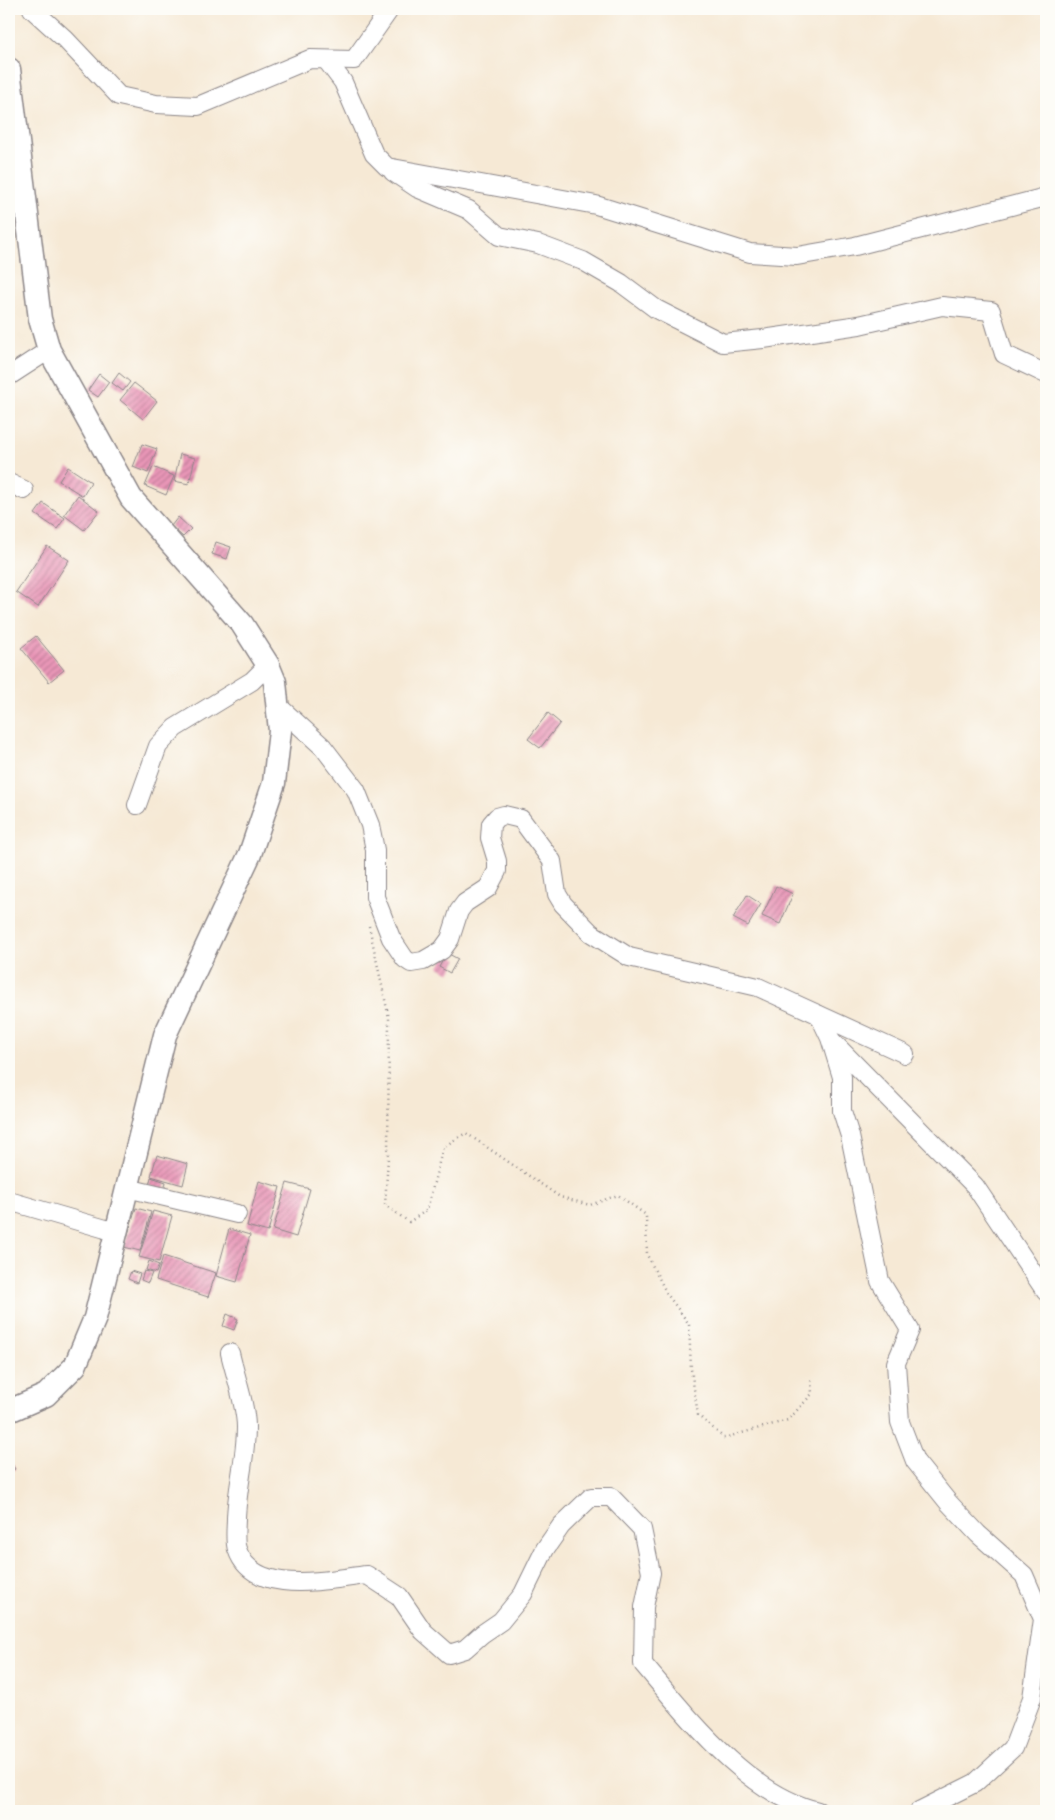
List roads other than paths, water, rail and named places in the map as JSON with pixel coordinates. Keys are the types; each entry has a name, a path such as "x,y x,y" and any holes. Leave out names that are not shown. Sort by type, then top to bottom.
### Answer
{"main road":[{"path":"9,69 40,319 49,350 131,498 242,624 268,665 274,682 280,731 274,783 250,854 165,1035 96,1318 75,1366 46,1395 9,1412"}],"street":[{"path":"32,9 66,39 119,96 156,104 198,106 310,60 354,60 390,9"},
{"path":"327,61 343,82 374,154 387,167 417,188 469,210 499,236 538,244 583,261 621,283 656,309 723,342 763,340 859,325 942,306 991,311 1004,354 1046,374"},
{"path":"387,167 596,205 750,253 796,256 856,246 1046,197"},
{"path":"9,376 49,350"},
{"path":"137,805 158,746 175,728 252,681 268,665"},
{"path":"277,705 323,747 356,790 370,826 374,850 374,897 391,938 405,960 411,963 422,961 442,950 450,939 459,912 465,903 488,888 497,870 497,860 490,838 491,824 497,817 504,815 521,820 552,861 557,894 563,904 591,933 629,957 758,987 905,1054"},
{"path":"819,1015 830,1038 842,1077 842,1111 850,1136 880,1281 910,1330 896,1363 900,1422 916,1461 948,1502 978,1534 1024,1575 1042,1618 1032,1698 1013,1748 975,1783 918,1811"},
{"path":"830,1038 974,1186 1046,1292"},
{"path":"127,1188 236,1214"},
{"path":"9,1201 116,1232"},
{"path":"230,1353 246,1424 236,1517 237,1548 250,1568 273,1580 300,1583 367,1575 400,1596 423,1631 449,1654 465,1649 501,1621 523,1594 545,1549 561,1526 591,1497 612,1497 642,1529 651,1574 644,1607 644,1664 680,1707 744,1772 796,1806 818,1811"}]}
